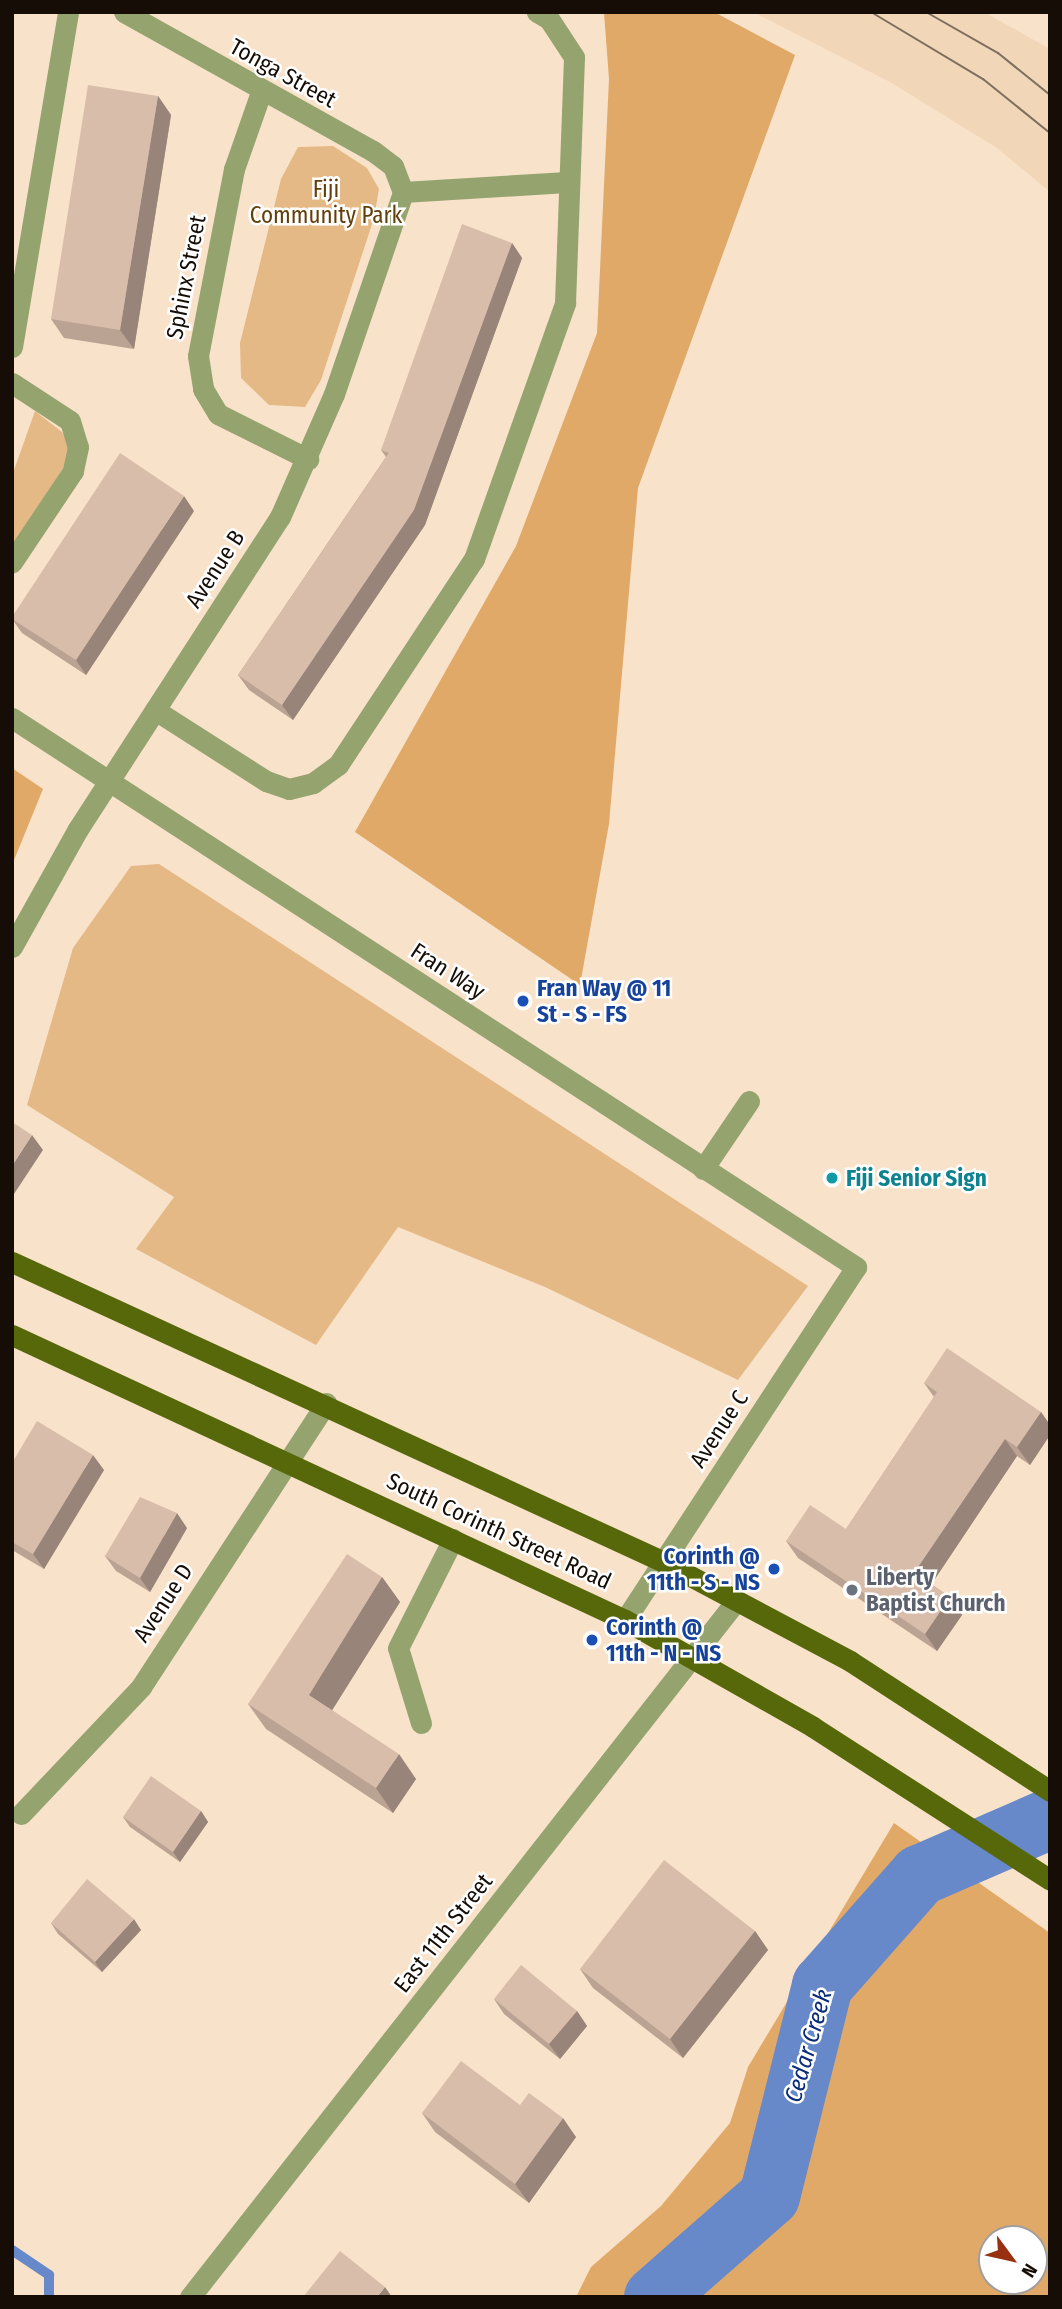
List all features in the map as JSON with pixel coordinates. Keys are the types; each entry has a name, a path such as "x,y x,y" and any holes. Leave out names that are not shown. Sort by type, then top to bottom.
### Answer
{"main road":[{"name":"South Corinth Street Road","path":"12,1262 326,1403 664,1562 850,1661 1050,1791"},
{"name":"South Corinth Street Road","path":"12,1335 625,1620 905,1784 1050,1880"}],"street":[{"path":"12,347 68,12"},
{"name":"Tonga Street","path":"124,12 261,92 373,151 393,166 403,192"},
{"path":"155,710 289,789 338,765 474,559 565,303 567,182 574,57 548,19 537,12"},
{"name":"Sphinx Street","path":"261,92 234,169 198,356 203,389 218,414 309,459"},
{"path":"403,192 567,182"},
{"name":"Avenue B","path":"12,947 110,780 280,517 309,459 403,192"},
{"path":"12,383 70,421 78,447 73,471 12,562"},
{"name":"Fran Way","path":"12,718 856,1267"},
{"path":"703,1169 749,1101"},
{"name":"Avenue C","path":"625,1620 856,1267"},
{"name":"Avenue D","path":"21,1814 141,1686 326,1403"},
{"path":"421,1723 398,1648 453,1539"},
{"name":"East 11th Street","path":"190,2297 736,1601"}],"shaded area":[{"path":"714,12 795,55 638,488 609,824 580,985 355,832 516,546 597,333 609,79 604,13"},
{"path":"753,12 984,12 1050,49 1050,192 997,148 890,82"},
{"path":"12,768 43,789 12,865"},
{"path":"894,1823 1050,1933 1050,2297 576,2297 591,2267 661,2206 730,2123 748,2067"}],"green space":[{"name":"Fiji Community Park","path":"333,146 367,168 379,189 374,218 321,380 305,407 269,405 241,378 240,343 281,179 298,147"},
{"path":"35,411 62,432 69,445 67,462 12,549 13,473"},
{"path":"159,864 808,1286 738,1380 545,1287 398,1227 316,1345 136,1249 174,1197 27,1105 73,948 131,866"}],"building":[{"path":"88,85 158,96 120,330 51,319"},
{"path":"462,224 512,243 414,510 282,705 238,675 389,453 381,450"},
{"path":"120,453 184,496 76,660 12,617"},
{"path":"12,1122 32,1135 12,1166"},
{"path":"947,1348 1041,1412 1017,1447 1005,1439 914,1573 950,1597 925,1634 786,1541 810,1505 846,1529 937,1392 924,1383"},
{"path":"37,1421 93,1455 33,1554 12,1542 12,1463"},
{"path":"140,1497 177,1513 140,1578 105,1556"},
{"path":"347,1554 382,1577 309,1695 399,1754 376,1788 248,1704"},
{"path":"151,1776 201,1811 173,1852 123,1817"},
{"path":"664,1860 755,1931 670,2039 580,1969"},
{"path":"87,1879 134,1919 95,1962 51,1923"},
{"path":"521,1965 577,2011 549,2044 494,1999"},
{"path":"461,2061 520,2105 529,2093 563,2118 515,2184 422,2113"},
{"path":"340,2251 385,2287 377,2297 303,2297"}],"waterway":[{"name":"Cedar Creek","path":"654,2297 769,2196 822,1985 919,1875 1050,1818"},
{"path":"12,2250 49,2275 49,2297"}],"tram line":[{"path":"871,12 983,79 1050,133"},
{"path":"926,12 998,53 1050,95"}],"place":[{"name":"Fran Way @ 11 St - S - FS","path":"523,1001"},
{"name":"Fiji Senior Sign","path":"832,1178"},
{"name":"Corinth @ 11th - S - NS","path":"774,1569"},
{"name":"Liberty Baptist Church","path":"852,1590"},
{"name":"Corinth @ 11th - N - NS","path":"592,1640"}]}
